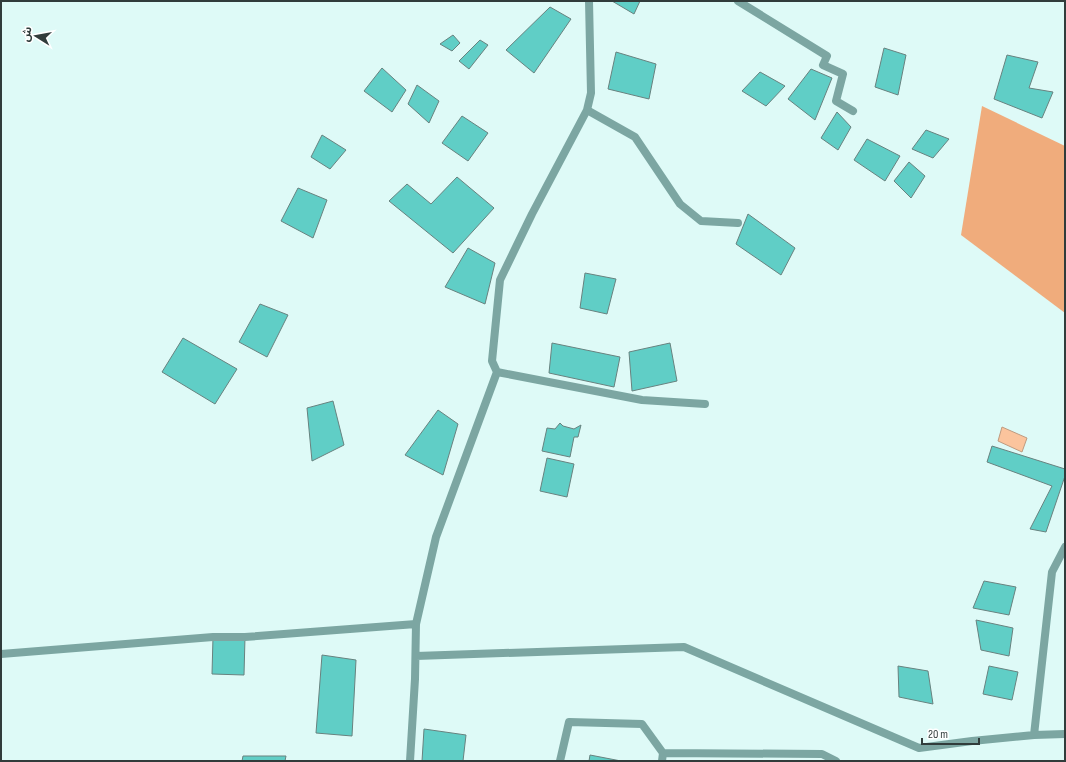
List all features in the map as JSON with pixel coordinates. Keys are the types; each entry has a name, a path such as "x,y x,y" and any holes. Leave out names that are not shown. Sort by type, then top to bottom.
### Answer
{"street":[{"path":"410,761 416,656 416,624 436,537 497,372 492,361 500,280 532,214 587,110 591,93 589,1"},
{"path":"738,1 827,56 822,64 843,74 836,101 853,111"},
{"path":"587,110 635,137 680,204 701,221 738,223"},
{"path":"497,372 642,400 705,404"},
{"path":"1034,735 1052,572 1065,547"},
{"path":"1,654 212,636 245,637 416,624"},
{"path":"416,656 684,647 919,748 1034,735 1065,734"},
{"path":"560,761 570,722 642,724 662,757 822,754 836,761"}],"shaded area":[{"path":"982,106 1065,146 1065,313 961,235"},
{"path":"1002,427 1027,438 1022,452 998,441"}],"building":[{"path":"612,1 640,1 634,14"},
{"path":"550,7 571,19 534,73 506,50"},
{"path":"453,35 460,43 452,51 440,44"},
{"path":"480,40 488,45 469,69 459,61"},
{"path":"884,48 906,55 898,95 875,87"},
{"path":"616,52 656,64 649,99 608,89"},
{"path":"1007,55 1038,62 1029,88 1053,92 1042,118 994,99"},
{"path":"382,68 406,90 392,112 364,91"},
{"path":"811,69 832,78 815,120 788,99"},
{"path":"760,72 785,86 766,106 742,91"},
{"path":"417,85 439,101 429,123 408,104"},
{"path":"837,112 851,127 838,150 821,138"},
{"path":"462,116 488,133 468,161 442,143"},
{"path":"926,130 949,139 933,158 912,149"},
{"path":"322,135 346,150 330,169 311,157"},
{"path":"867,139 900,156 885,181 854,160"},
{"path":"909,162 925,176 911,198 894,181"},
{"path":"457,177 494,208 453,253 389,201 407,184 431,204"},
{"path":"298,188 327,200 313,238 281,221"},
{"path":"748,214 795,248 781,275 736,244"},
{"path":"468,248 495,263 485,304 445,287"},
{"path":"585,273 616,279 607,314 580,308"},
{"path":"260,304 288,315 267,357 239,342"},
{"path":"183,338 237,369 215,404 162,372"},
{"path":"552,343 620,357 614,387 549,373"},
{"path":"670,343 677,381 632,391 629,352"},
{"path":"333,401 344,445 312,461 307,408"},
{"path":"438,410 458,424 443,475 405,455"},
{"path":"560,423 563,426 574,429 581,425 578,437 574,437 570,457 542,451 547,428 555,429"},
{"path":"992,446 1065,469 1065,476 1046,532 1030,529 1052,486 987,462"},
{"path":"547,458 574,464 567,497 540,491"},
{"path":"984,581 1016,587 1009,615 973,608"},
{"path":"976,620 1013,628 1009,656 981,650"},
{"path":"213,637 245,637 244,675 212,674"},
{"path":"322,655 356,660 352,736 316,733"},
{"path":"898,666 928,671 933,704 899,697"},
{"path":"989,666 1018,672 1012,700 983,694"},
{"path":"424,729 466,735 463,761 422,761"},
{"path":"590,755 621,761 589,761"},
{"path":"243,756 286,756 285,761 242,761"}]}
